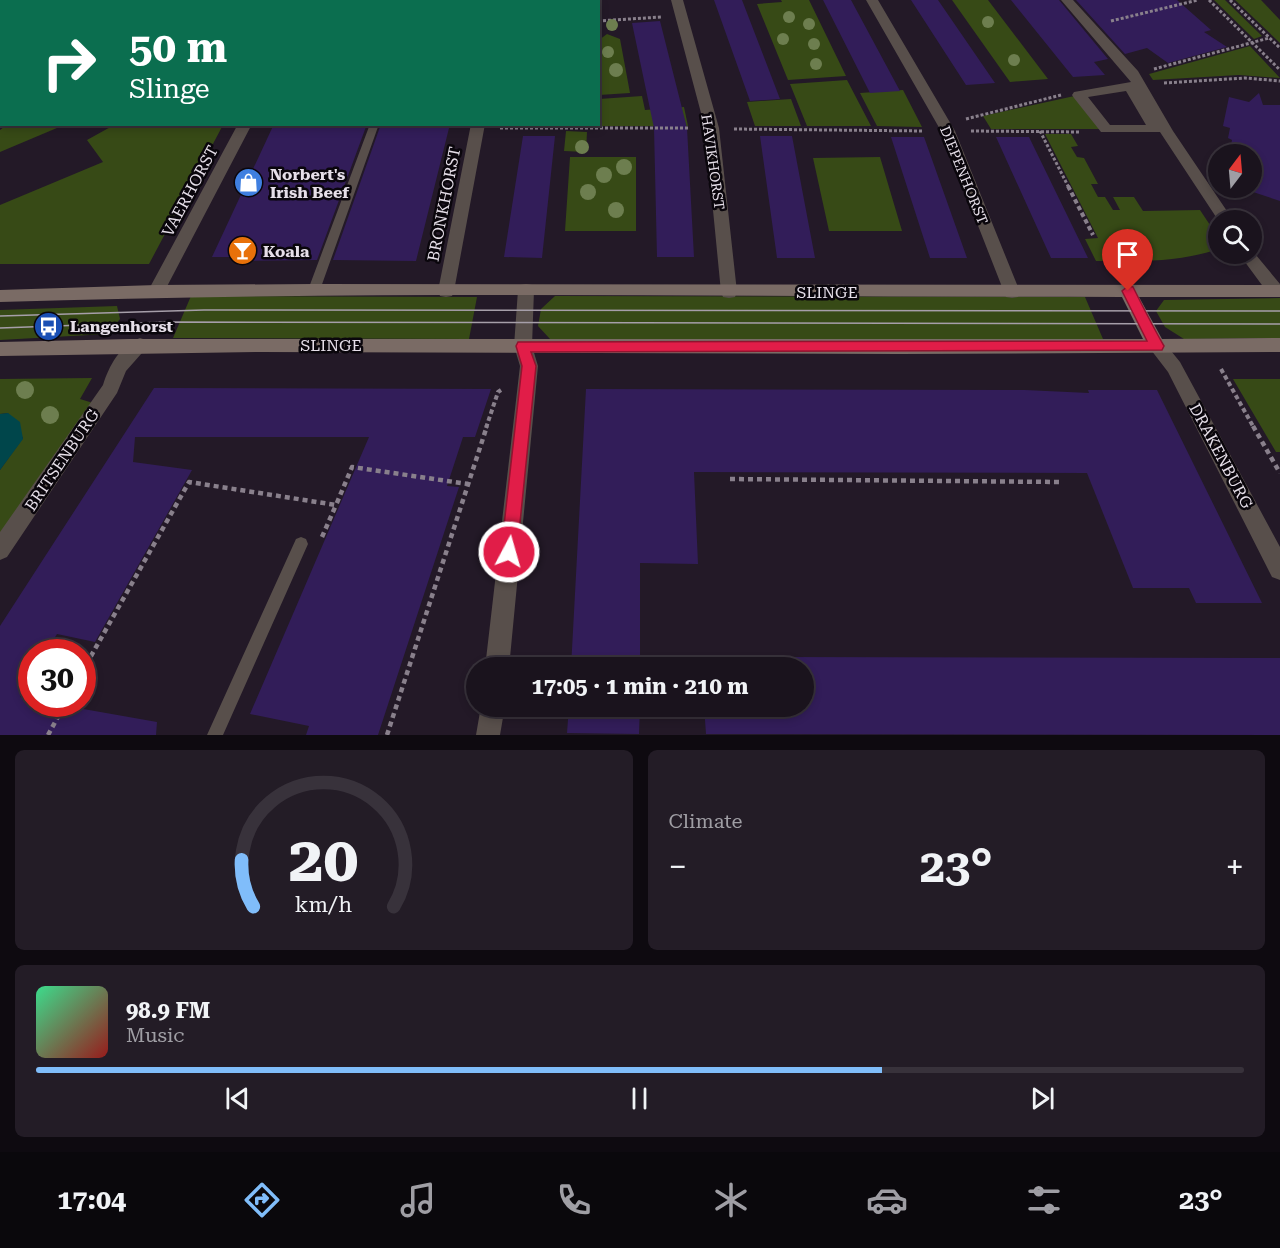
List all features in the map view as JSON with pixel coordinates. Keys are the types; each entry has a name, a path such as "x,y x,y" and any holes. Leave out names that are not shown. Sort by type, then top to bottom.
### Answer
{"main road":[{"name":"SLINGE","path":"0,296 156,291 314,290 1278,291"},
{"path":"1128,291 1143,324 1157,346"},
{"name":"SLINGE","path":"0,350 140,345 1280,345"}],"street":[{"name":"HAVIKHORST","path":"677,0 712,128 729,292"},
{"name":"DIEPENHORST","path":"872,0 947,128 1012,292"},
{"path":"1067,0 1136,80 1167,132 1219,210"},
{"path":"1130,86 1156,129 1116,129 1106,129 1079,95 1130,86"},
{"name":"VAERHORST","path":"156,291 168,273 244,126"},
{"name":"BRONKHORST","path":"446,291 478,126"},
{"path":"1256,264 1278,291"},
{"path":"498,657 529,366 523,346 526,290"},
{"name":"BRITSENBURG","path":"0,550 111,388 118,368 140,345"},
{"name":"DRAKENBURG","path":"1157,346 1174,367 1280,569"},
{"path":"488,735 490,717"}],"lane":[{"path":"314,290 374,126"},
{"path":"215,735 301,544"}],"path":[{"path":"1090,26 1198,0"},
{"path":"1209,0 1280,70"},
{"path":"1230,0 1280,48"},
{"path":"600,21 681,16"},
{"path":"1136,80 1269,38"},
{"path":"1136,80 1245,78 1280,81"},
{"path":"947,128 1022,103 1068,94"},
{"path":"478,126 947,128 1086,132"},
{"path":"1040,131 1093,236"},
{"path":"387,735 498,392 529,366"},
{"path":"1221,368 1280,473"},
{"path":"301,544 323,537 352,467 468,484"},
{"path":"730,479 1059,482"},
{"path":"96,649 169,523 189,482 336,505"},
{"path":"48,735 58,717"}],"green space":[{"path":"781,0 809,0 846,76 788,80 757,4 782,2"},
{"path":"952,0 988,0 1048,79 1010,82"},
{"path":"1214,0 1225,0 1262,36 1254,39"},
{"path":"1235,0 1261,0 1280,20 1280,43"},
{"path":"607,34 620,39 630,93 600,95 600,39"},
{"path":"1250,46 1280,78 1239,75 1153,80 1149,74"},
{"path":"847,80 871,126 807,126 790,84"},
{"path":"903,90 922,127 877,126 860,93"},
{"path":"1079,95 1106,129 991,129 983,116"},
{"path":"642,96 645,110 684,107 688,126 600,126 600,99"},
{"path":"791,99 801,126 755,126 747,102"},
{"path":"5,126 62,126 0,152 0,130"},
{"path":"112,126 222,126 149,264 0,264 0,205 103,162 87,140"},
{"path":"566,131 587,132 586,152 564,151"},
{"path":"1045,134 1071,134 1078,146 1071,147 1077,157 1084,158 1098,184 1091,184 1098,197 1105,197 1113,210 1120,210 1113,197 1134,197 1143,211 1200,210 1208,222 1208,252 1188,257 1142,261 1096,261 1085,239 1098,238"},
{"path":"570,157 636,157 636,231 565,231"},
{"path":"880,157 902,231 829,231 813,158"},
{"path":"191,296 477,297 469,339 173,338"},
{"path":"555,296 1085,297 1103,339 550,339 538,326 541,309"},
{"path":"1280,298 1280,338 1184,339 1165,327 1156,311 1164,300"},
{"path":"117,306 120,319 107,334 0,340 0,310"},
{"path":"92,378 80,399 93,403 0,537 0,470 23,438 8,413 0,414 0,379"},
{"path":"1233,379 1280,379 1280,452 1276,452"}],"shaded area":[{"path":"8,413 20,422 23,439 0,470 0,414"}],"building":[{"path":"714,0 742,0 780,99 750,101"},
{"path":"823,0 851,0 900,91 870,93"},
{"path":"911,0 938,0 995,83 966,85"},
{"path":"1011,0 1059,0 1108,59 1094,62 1105,75 1073,77"},
{"path":"1076,0 1177,0 1211,30 1204,32 1227,47 1168,63 1147,48 1125,54"},
{"path":"660,21 687,128 694,257 657,257 654,128 632,23"},
{"path":"1259,93 1263,105 1280,105 1280,201 1262,195 1262,144 1231,144 1232,140 1228,138 1230,128 1223,126 1229,97 1249,102"},
{"path":"273,126 366,126 317,260 233,261 236,257 212,257"},
{"path":"380,126 450,126 416,261 333,260"},
{"path":"523,136 555,136 542,258 504,257"},
{"path":"760,136 792,136 815,258 777,258"},
{"path":"891,137 924,137 967,258 930,258"},
{"path":"996,137 1029,137 1088,258 1051,258"},
{"path":"154,388 491,389 475,437 463,437 447,486 459,487 378,735 306,735 309,726 250,714 369,437 135,437 133,462 192,470 96,640 57,634 54,639 18,639 18,717 96,717 96,711 157,722 156,735 0,735 0,626"},
{"path":"586,389 1025,390 1089,393 1088,390 1157,390 1262,603 1196,603 1189,588 1133,588 1087,473 694,472 698,564 640,563 640,657 572,657"},
{"path":"814,657 1280,658 1280,735 706,734 705,717 814,717"},
{"path":"568,717 640,717 639,734 567,733"}],"tram line":[{"path":"0,316 204,310 1280,311"},
{"path":"0,328 167,322 1280,324"}],"place":[{"name":"Norbert's Irish Beef","path":"249,183"},
{"name":"Koala","path":"242,251"},
{"name":"Langenhorst","path":"49,326"}],"route":[{"path":"509,552 529,366 523,346 1157,346 1143,324 1128,291"}]}
